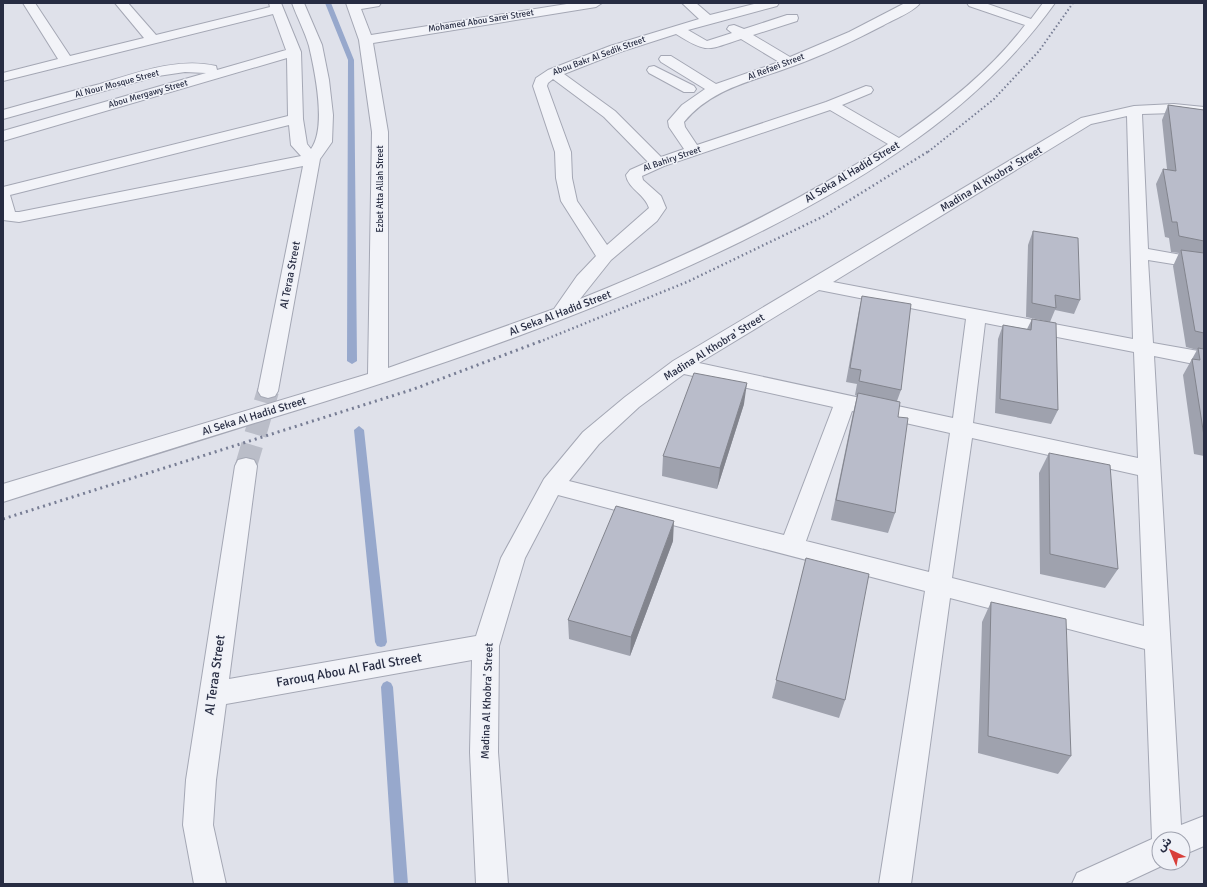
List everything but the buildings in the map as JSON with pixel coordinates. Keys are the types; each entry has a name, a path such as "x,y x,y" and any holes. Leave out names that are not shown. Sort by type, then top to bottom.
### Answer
{"street":[{"path":"29,3 66,61"},
{"path":"121,3 153,40"},
{"name":"Al Teraa Street","path":"268,391 312,159 324,142 326,132 326,115 322,80 315,45 298,3"},
{"path":"353,5 375,3"},
{"name":"Mohamed Abou Sarei Street","path":"366,40 596,3"},
{"path":"688,3 712,19 743,34 790,63"},
{"name":"Abou Bakr Al Sedik Street","path":"605,256 569,201 565,189 563,152 540,86 541,81 553,73 615,49 676,29 773,3"},
{"name":"Al Refaei Street","path":"694,152 677,127 676,121 686,108 702,96 715,89 790,63 847,39 914,3"},
{"path":"973,3 1034,24"},
{"name":"Al Seka Al Hadid Street","path":"3,493 434,360 560,314 675,266 762,224 837,184 899,144 947,108 998,64 1034,24 1049,3"},
{"name":"Ezbet Atta Allah Street","path":"353,5 366,40 380,132 378,378"},
{"path":"3,77 153,40 276,6 294,52 296,119 299,145 312,159"},
{"path":"676,29 705,45 792,18"},
{"name":"Abou Mergawy Street","path":"3,136 294,52"},
{"path":"666,59 715,89"},
{"name":"Al Nour Mosque Street","path":"3,115 171,69 233,70"},
{"path":"654,70 702,96"},
{"path":"553,73 577,88 621,123 658,163"},
{"name":"Al Bahiry Street","path":"560,314 584,280 605,256 656,212 658,208 655,200 635,181 634,175 639,170 831,105 866,90"},
{"path":"831,105 899,144"},
{"name":"Madina Al Khobra' Street","path":"492,884 484,752 486,646 513,558 552,485 591,438 632,402 680,366 1086,121 1108,114 1134,110 1163,108 1204,111"},
{"path":"1134,110 1139,253 1167,831"},
{"path":"3,192 296,119"},
{"path":"3,197 8,216 19,217 312,159"},
{"path":"1139,253 1204,264"},
{"path":"817,284 1204,359"},
{"path":"895,884 962,428 976,315"},
{"path":"680,366 1150,469"},
{"path":"792,547 845,402"},
{"name":"Al Teraa Street","path":"210,884 205,866 198,825 201,780 212,694 246,466"},
{"path":"552,485 1158,642"},
{"name":"Farouq Abou Al Fadl Street","path":"212,694 486,646"},
{"path":"1191,837 1204,831"},
{"path":"1088,884 1151,855"}],"waterway":[{"path":"328,3 351,60 352,361"},
{"path":"359,430 381,642"},
{"path":"387,687 401,884"}],"tunnel":[{"path":"246,466 268,391"}],"railway":[{"path":"928,152 994,99 1039,51 1073,3"},
{"path":"539,342 687,282 824,216 929,151"},
{"path":"3,519 414,389 541,341"}]}
